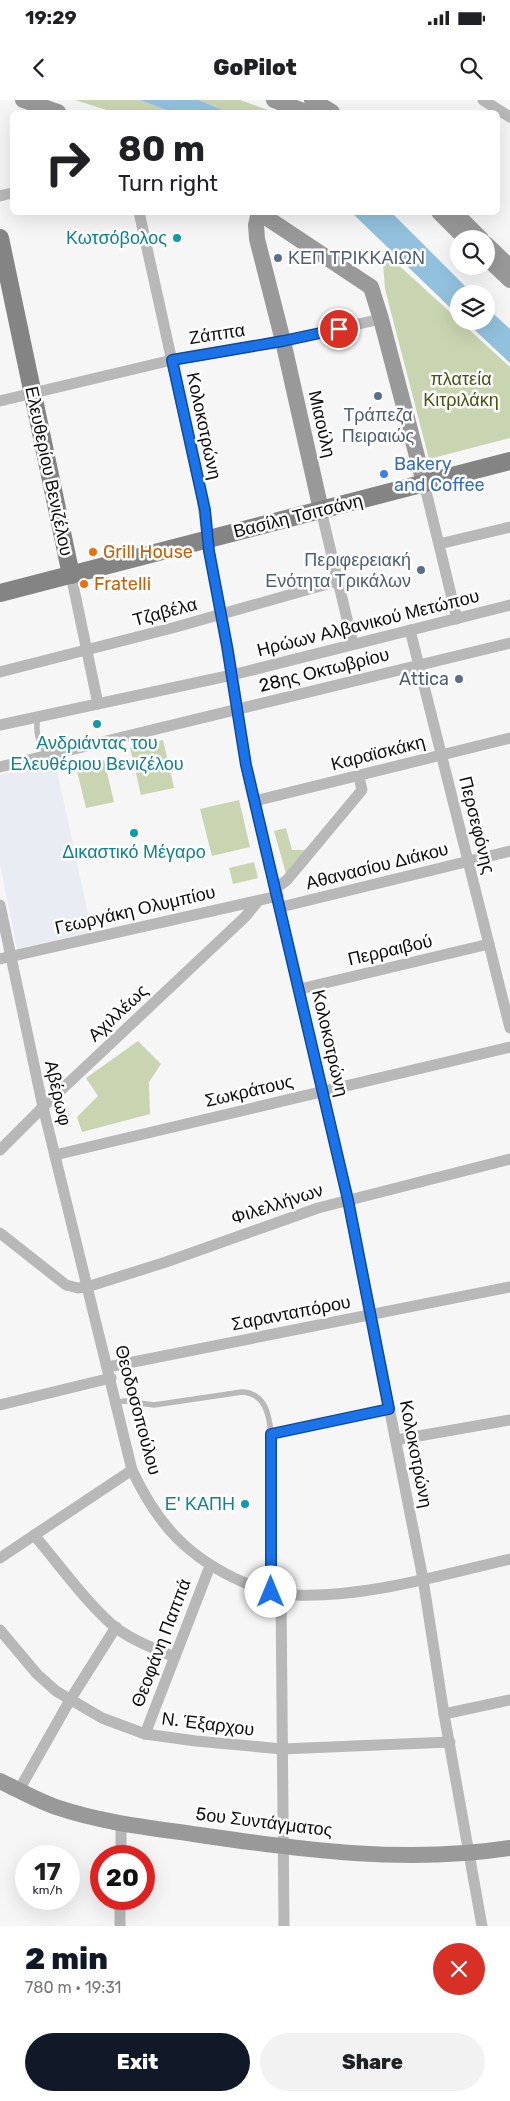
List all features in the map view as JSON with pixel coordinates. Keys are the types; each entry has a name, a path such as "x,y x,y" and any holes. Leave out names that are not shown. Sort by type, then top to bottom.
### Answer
{"main road":[{"name":"Ελευθερίου Βενιζέλου","path":"0,238 70,575"},
{"name":"Βασίλη Τσιτσάνη","path":"0,593 510,461"}],"street":[{"path":"23,100 52,110"},
{"path":"274,100 301,110"},
{"path":"312,100 331,109"},
{"path":"483,100 499,110"},
{"name":"Κολοκοτρώνη","path":"140,215 202,497 207,539 232,674 236,710 255,801 348,1200 423,1579 444,1714 482,1926"},
{"name":"Μιαούλη","path":"262,215 256,224 256,239 283,341 353,644"},
{"path":"264,215 368,285 381,319 457,619"},
{"path":"442,215 457,230"},
{"path":"457,215 472,230"},
{"path":"495,253 510,267"},
{"path":"495,266 510,280"},
{"name":"Ζάππα","path":"0,401 172,360 283,341 381,319"},
{"path":"439,544 510,527"},
{"name":"Ελευθερίου Βενιζέλου","path":"70,575 98,704"},
{"name":"Τζαβέλα","path":"0,672 87,651 338,581"},
{"name":"Ηρώων Αλβανικού Μετώπου","path":"0,725 232,674 510,606"},
{"name":"Περσεφόνης","path":"410,630 510,1028"},
{"name":"28ης Οκτωβρίου","path":"0,767 510,643"},
{"name":"Καραϊσκάκη","path":"255,801 359,777 510,738"},
{"path":"278,897 287,880 362,790 359,777"},
{"name":"Αθανασίου Διάκου","path":"278,897 468,861 510,850"},
{"name":"Γεωργάκη Ολυμπίου","path":"5,957 278,897"},
{"name":"Αχιλλέως","path":"0,1150 43,1107 246,918 258,901"},
{"name":"Αβέρωφ","path":"0,905 5,957 87,1287"},
{"name":"Περραιβού","path":"300,989 489,944"},
{"name":"Σωκράτους","path":"55,1155 510,1047"},
{"name":"Φιλελλήνων","path":"87,1287 166,1262 298,1214 510,1159"},
{"path":"0,1233 66,1285 71,1287 87,1287"},
{"name":"Θεοδοσοπούλου","path":"87,1287 117,1402 132,1470 143,1493 159,1518 186,1547 210,1566 237,1580 276,1593 313,1595 340,1594 423,1579 510,1559"},
{"name":"Σαρανταπόρου","path":"0,1405 109,1372 370,1315 510,1288"},
{"path":"396,1440 510,1420"},
{"path":"0,1558 132,1470"},
{"path":"34,1535 78,1587 116,1627 140,1642 175,1657"},
{"name":"Θεοφάνη Παππά","path":"145,1734 210,1566"},
{"path":"276,1593 282,1749 284,1926"},
{"path":"0,1790 19,1790 70,1700 116,1627"},
{"name":"Ν. Έξαρχου","path":"0,1630 37,1674 70,1700 109,1720 145,1734 282,1749 450,1742"},
{"path":"444,1714 510,1700"},
{"name":"5ου Συντάγματος","path":"0,1781 60,1808 121,1823 284,1846 390,1855 470,1854 510,1848"},
{"path":"121,1823 121,1845"},
{"path":"120,1910 120,1926"}],"lane":[{"path":"38,716 36,727 38,738 48,755"},
{"path":"117,1402 125,1401 154,1405 249,1392 256,1394 263,1402 270,1421 271,1434 276,1593"},
{"path":"271,1434 389,1409"}],"shaded area":[{"path":"55,761 92,932 17,949 0,864 0,775"}],"green space":[{"path":"75,100 140,100 166,110 107,110"},
{"path":"199,100 240,100 268,110 222,110"},
{"name":"πλατεία Κιτριλάκη","path":"382,250 450,312 450,330 470,330 510,367 510,438 429,459 385,289"},
{"path":"163,740 174,788 141,795 130,748"},
{"path":"104,760 114,802 86,808 76,767"},
{"path":"239,800 250,847 212,856 200,809"},
{"path":"286,828 292,850 309,850 287,877 274,831"},
{"path":"254,862 258,878 233,884 229,868"},
{"path":"138,1041 161,1064 149,1082 150,1114 82,1132 77,1117 98,1096 86,1078"}],"water":[{"path":"140,100 199,100 222,110 166,110"},
{"path":"354,215 394,215 450,271 450,275 454,275 464,285 450,285 450,307"},
{"path":"495,315 510,329 510,363 475,330 495,330"}],"place":[{"name":"Κωτσόβολος","path":"177,238"},
{"name":"ΚΕΠ ΤΡΙΚΚΑΙΩΝ","path":"278,258"},
{"name":"Τράπεζα Πειραιώς","path":"378,396"},
{"name":"Bakery and Coffee","path":"384,474"},
{"name":"Grill House","path":"93,552"},
{"name":"Περιφερειακή Ενότητα Τρικάλων","path":"421,570"},
{"name":"Fratelli","path":"84,584"},
{"name":"Attica","path":"459,679"},
{"name":"Ανδριάντας του Ελευθέριου Βενιζέλου","path":"97,724"},
{"name":"Δικαστικό Μέγαρο","path":"134,833"},
{"name":"Ε' ΚΑΠΗ","path":"245,1504"}],"route":[{"path":"271,1592 271,1434 389,1409 348,1200 246,765 236,710 232,674 209,551 205,510 172,360 283,341 339,329"}]}
